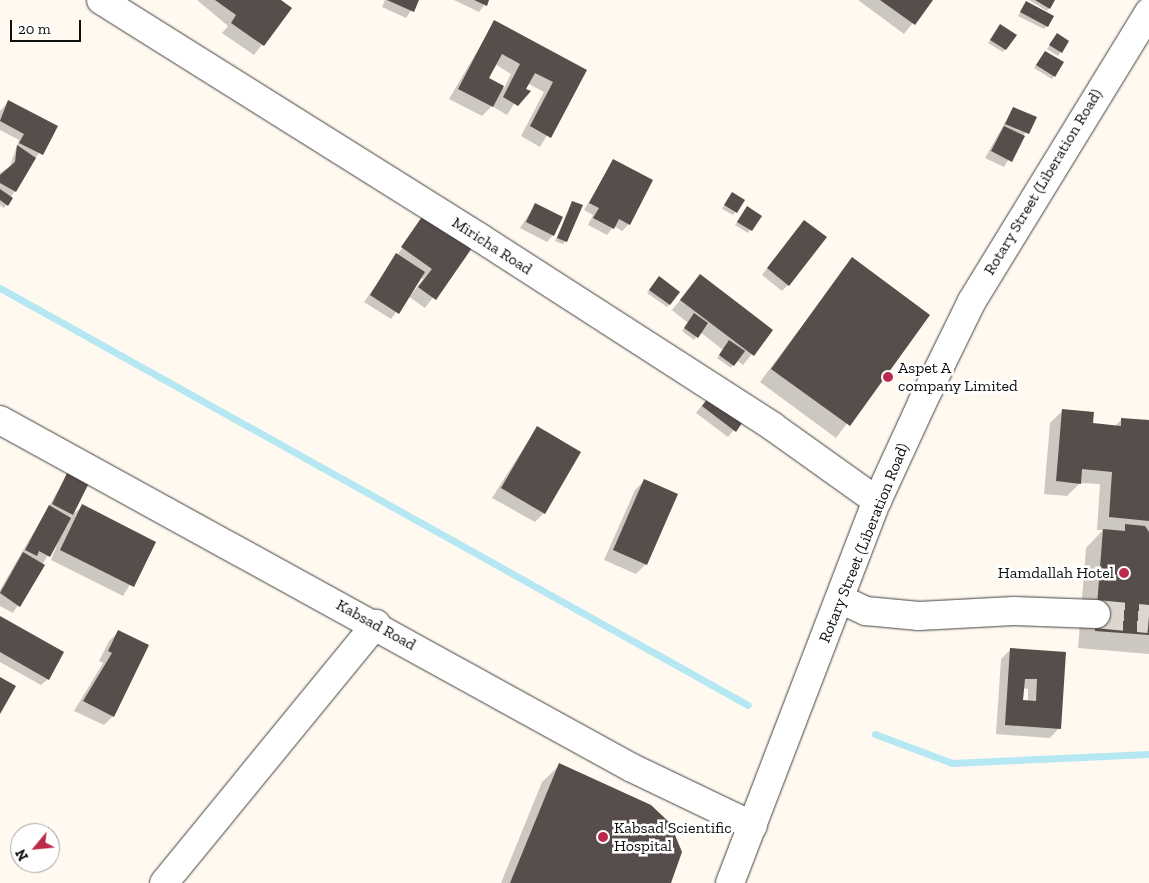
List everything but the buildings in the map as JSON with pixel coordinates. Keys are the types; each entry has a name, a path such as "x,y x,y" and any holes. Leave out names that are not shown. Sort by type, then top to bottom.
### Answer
{"street":[{"name":"Miricha Road","path":"101,0 140,10 763,421 877,501"},
{"name":"Rotary Street (Liberation Road)","path":"730,883 877,501 972,301 1149,12"},
{"name":"Kabsad Road","path":"0,420 376,624 648,776 753,826"},
{"path":"840,599 866,611 919,616 1014,610 1096,614"},
{"path":"164,883 376,624"}],"waterway":[{"path":"0,288 748,705"},
{"path":"875,734 952,763 1149,754"}],"tunnel":[{"path":"1096,614 1149,619"}],"place":[{"name":"Aspet A company Limited","path":"888,377"},
{"name":"Hamdallah Hotel","path":"1124,573"},
{"name":"Kabsad Scientific Hospital","path":"603,837"}]}
